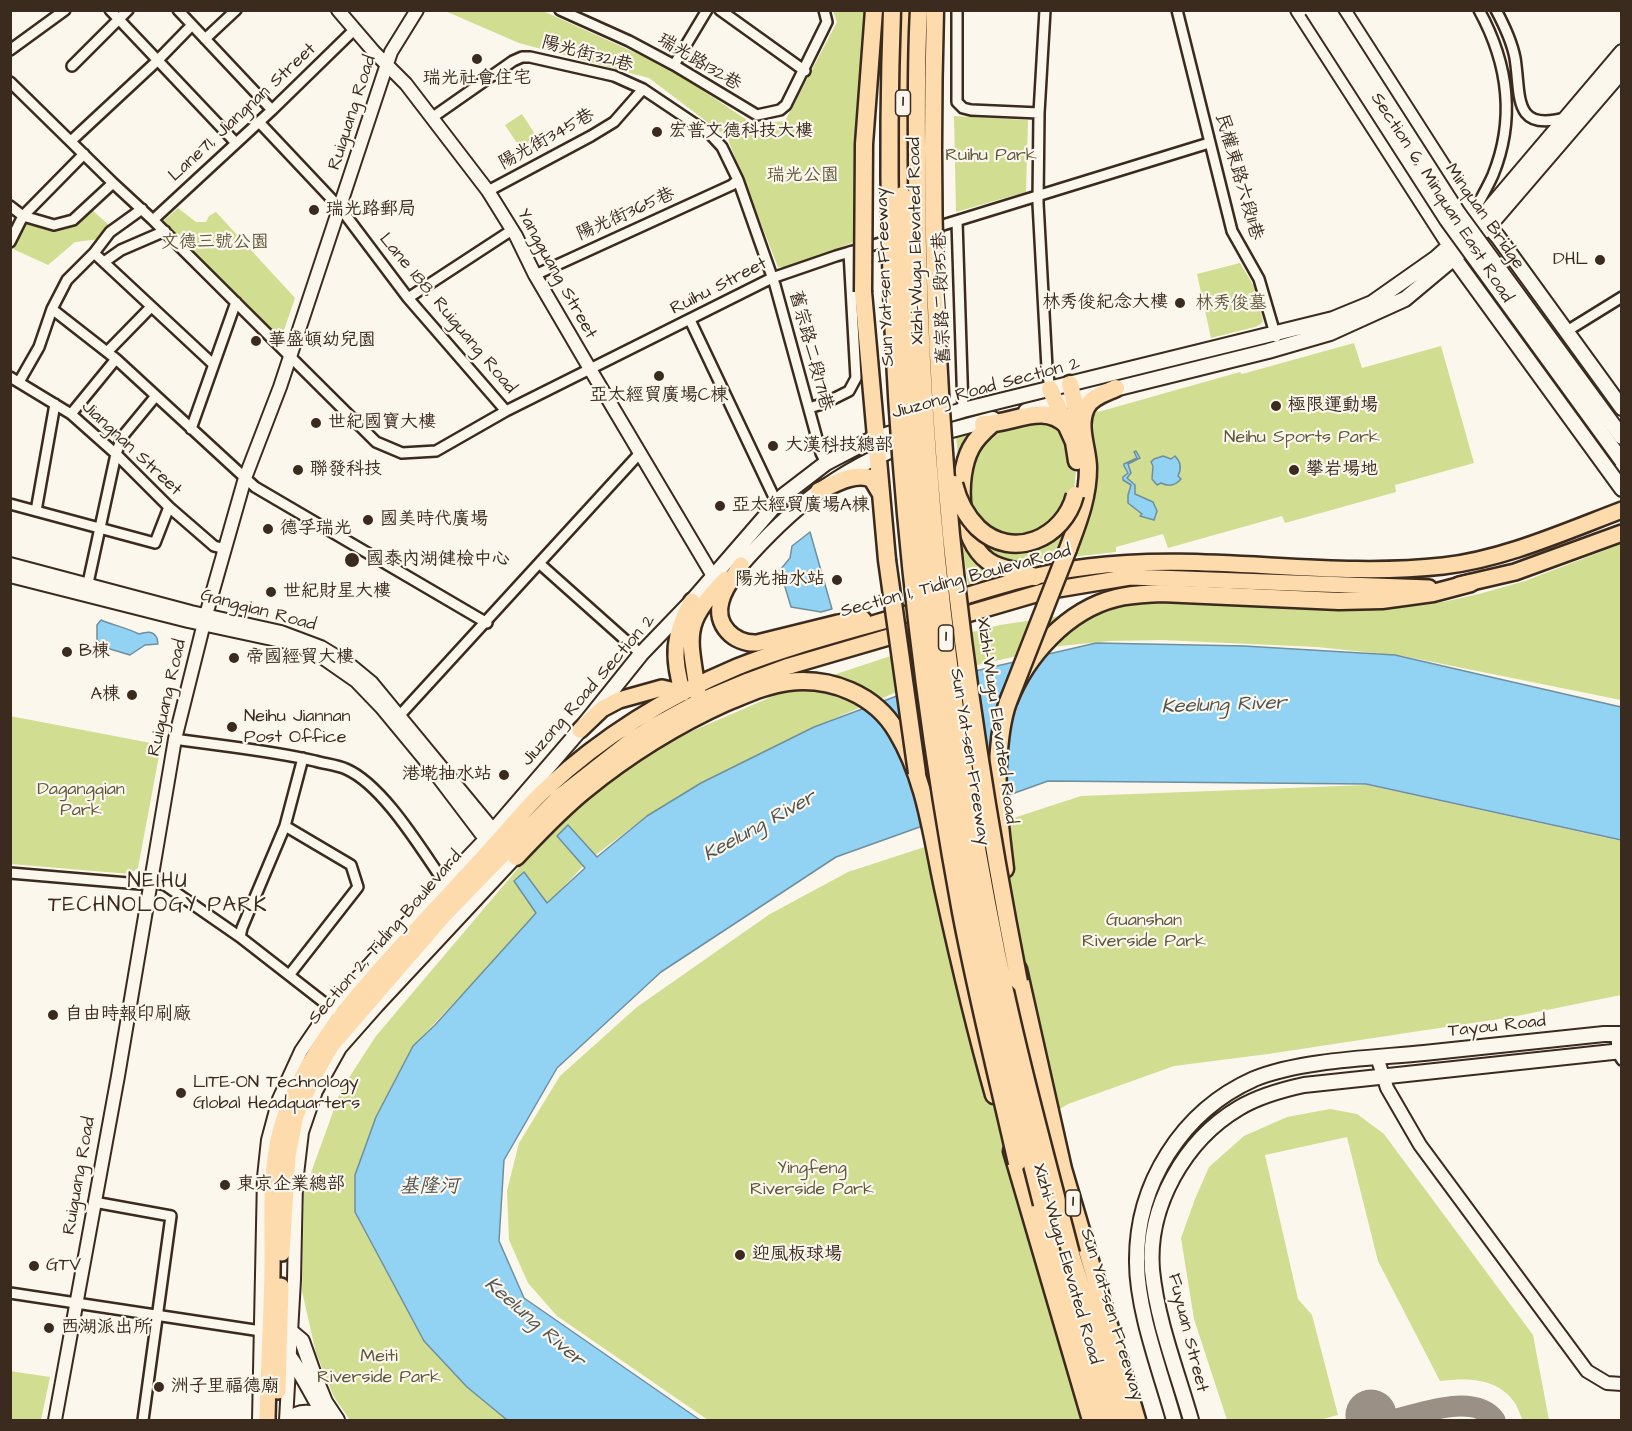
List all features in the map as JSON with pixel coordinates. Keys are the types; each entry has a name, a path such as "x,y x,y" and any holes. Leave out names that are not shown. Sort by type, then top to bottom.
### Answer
{"highway":[{"path":"874,10 864,144 864,292 887,560 917,773 969,1005 1002,1125 1017,1163"},
{"name":"Xizhi-Wugu Elevated Road","path":"892,10 889,145 892,314 902,476 931,732 961,913 1017,1163 1091,1420"},
{"name":"Sun Yat-sen Freeway","path":"906,10 902,195 908,382 926,597 949,762 981,944 1009,1074 1042,1204 1107,1420"},
{"name":"Sun Yat-sen Freeway","path":"919,10 917,195 921,349 931,504 954,704 977,848 1014,1030 1071,1254 1122,1420"},
{"name":"Xizhi-Wugu Elevated Road","path":"935,10 934,229 943,433 951,535 967,672 1019,982 1064,1169 1137,1420"},
{"path":"1019,982 997,791 999,750 1008,702 1086,499 1089,465 1084,440 1084,415 1093,399 1116,388"},
{"path":"943,433 957,495 965,513 978,528 1002,542 1032,542 1045,537 1064,520 1076,495 1077,457 1067,426 1063,394"},
{"path":"1063,394 1084,440"},
{"path":"1035,577 1022,571 1003,568 986,560 975,548 967,532 963,502 964,469 967,456 985,423 1036,414 1054,417 1067,426"},
{"path":"819,491 854,477 868,477 877,484 882,501"},
{"name":"Section 1, Tiding BoulevaRoad","path":"500,848 523,811 586,754 632,722 690,689 738,667 781,651 1035,577 1082,567 1117,563 1165,562 1331,569 1408,569 1449,565 1529,544 1622,510"},
{"name":"Section 1, Tiding BoulevaRoad","path":"500,848 558,798 632,740 699,702 786,667 1046,591 1130,578 1430,588 1471,583 1515,572 1622,533"},
{"path":"741,565 723,594 719,610 724,627 730,635 744,642 757,643 838,623 922,610"},
{"path":"690,689 692,625 700,607 708,597 741,565"},
{"path":"1008,702 1041,646 1077,615 1114,598 1161,593 1339,601 1382,600 1433,593 1471,583"},
{"path":"692,602 680,626 675,652 677,673 699,702"},
{"path":"500,848 648,744 704,713 750,692 772,685 805,681 829,684 866,698 888,718 917,773"},
{"path":"580,730 602,709 619,700 662,688 690,689"},
{"name":"Section 2, Tiding Boulevard","path":"267,1420 274,1342 281,1309 287,1167 296,1115 313,1078 348,1022 445,914 500,848"},
{"name":"Section 2, Tiding Boulevard","path":"276,1420 272,1274 276,1153 282,1126 307,1064 329,1030 348,1022"}],"main road":[{"name":"Section 6, Minquan East Road","path":"1298,10 1416,192 1452,252 1622,489"},
{"name":"Minquan Bridge","path":"1312,10 1447,220 1622,461"},
{"name":"Minquan Bridge","path":"1328,10 1458,213 1622,437"},
{"name":"Section 6, Minquan East Road","path":"1343,10 1459,191 1567,331 1622,408"},
{"path":"1452,252 1622,52"},
{"path":"1452,252 1463,233 1482,218 1622,71"},
{"name":"Jiuzong Road Section 2","path":"741,565 782,520 852,468 878,455 923,437 985,423 1063,394 1275,333 1333,319 1372,303 1452,252"},
{"name":"Jiuzong Road Section 2","path":"500,848 580,730 641,654 692,602 778,501 826,463 877,438 963,410 1116,388 1330,333 1405,298 1452,252"},
{"name":"Tayou Road","path":"1377,1058 1619,1034"},
{"name":"Tayou Road","path":"1383,1076 1620,1054"},
{"name":"Fuyuan Street","path":"1174,1420 1143,1309 1137,1262 1141,1218 1160,1165 1171,1146 1191,1122 1225,1096 1255,1079 1289,1069 1377,1058"},
{"name":"Fuyuan Street","path":"1191,1420 1159,1312 1152,1269 1155,1227 1163,1200 1175,1173 1206,1134 1239,1108 1261,1097 1304,1085 1383,1076"},
{"path":"281,1309 291,1331 302,1341 330,1420"},
{"path":"274,1342 330,1420"},
{"path":"288,1420 295,1415 308,1412 330,1420"}],"street":[{"path":"10,50 65,10"},
{"path":"110,10 236,143"},
{"path":"72,66 128,10"},
{"path":"178,10 272,110"},
{"path":"205,39 236,10"},
{"name":"Yangguang Street","path":"338,10 433,117 488,191 512,230 535,275 713,576"},
{"name":"Ruiguang Road","path":"55,1420 152,882 175,739 205,620 245,478 291,356 387,64 417,10"},
{"name":"瑞光路132巷","path":"560,10 629,41 757,115 780,110 786,105 805,71"},
{"path":"674,65 707,10"},
{"path":"720,10 805,71 827,22 825,10"},
{"path":"957,10 957,102 963,108 971,110 1039,113"},
{"path":"1045,10 1039,113 1039,195 1047,368 1063,394"},
{"name":"民權東路六段11巷","path":"1177,10 1232,231 1259,279 1279,347"},
{"path":"1479,10 1496,46 1502,66 1506,110 1502,148 1482,218"},
{"path":"1496,10 1508,34 1515,56 1520,103 1524,111 1535,120 1542,122 1567,118"},
{"path":"71,141 157,62 192,25"},
{"name":"Lane71, Jiangnan Street","path":"153,220 272,110 354,30"},
{"name":"陽光街321巷","path":"433,117 513,61 522,57 530,57 614,76 644,89 710,134 722,147 735,182"},
{"name":"Ruihu Street","path":"10,82 112,183 165,231 376,441 402,453 436,451 506,411 772,278 849,252 1209,143"},
{"name":"陽光街345巷","path":"488,191 614,122 644,89"},
{"name":"Lane 188, Ruiguang Road","path":"259,122 341,209 408,298 506,411"},
{"path":"10,242 23,216 82,152"},
{"path":"1416,192 1446,172"},
{"name":"陽光街365巷","path":"535,275 735,182"},
{"name":"舊宗路二段171巷","path":"735,182 772,278 821,453 826,463"},
{"path":"10,206 23,216 54,225 73,220 112,183"},
{"path":"19,382 39,347 52,309 67,280 94,253 110,232 142,209"},
{"name":"舊宗路二段135巷","path":"957,221 963,410"},
{"path":"408,298 512,230"},
{"path":"104,261 121,250 165,231"},
{"path":"809,408 849,391 856,378 849,252"},
{"path":"94,253 213,364"},
{"path":"1567,331 1622,297"},
{"path":"191,429 236,302"},
{"path":"108,351 151,307"},
{"path":"52,309 108,351 155,397 255,487 487,623"},
{"path":"1512,338 1551,310"},
{"path":"690,320 773,495 778,501"},
{"path":"71,414 116,359"},
{"name":"Jiangnan Street","path":"10,377 71,414 116,454 169,507 214,546 225,549"},
{"path":"88,584 116,454 122,437 155,397"},
{"path":"36,511 55,404"},
{"path":"400,715 487,623 640,453"},
{"path":"10,504 155,543 169,507"},
{"name":"Gangqian Road","path":"10,564 88,584 205,620 281,632 321,647 349,664 372,683 400,715 500,848"},
{"path":"540,564 641,654"},
{"name":"Gangqian Road","path":"10,576 205,620 296,644 332,664 356,681 394,721 500,848"},
{"path":"175,739 303,758 346,769 369,784 384,799 444,882"},
{"path":"240,937 285,826 303,758"},
{"path":"285,826 351,865 358,887 290,974"},
{"name":"Section 2, Tiding Boulevard","path":"259,1420 274,1342 291,1331 296,1183 302,1132 316,1091 340,1048 348,1022 444,882 500,848"},
{"path":"10,873 140,884 152,882 165,885 290,974 348,1022"},
{"path":"1619,1034 1620,1054"},
{"path":"1377,1058 1387,1088 1420,1145 1587,1371 1606,1383 1622,1384"},
{"path":"94,1202 171,1216 143,1420"},
{"path":"10,1293 157,1316 274,1342"},
{"name":"Section 2, Tiding Boulevard","path":"274,1342 288,1420"}],"green space":[{"name":"瑞光公園","path":"445,11 543,11 669,68 753,124 785,121 837,22 833,11 866,11 863,37 860,240 786,267 778,267 727,137 649,78 519,43"},
{"path":"522,114 542,145 525,155 505,125"},
{"name":"Ruihu Park","path":"954,116 1028,120 1026,192 956,212"},
{"name":"文德三號公園","path":"178,208 196,222 206,222 209,216 216,212 295,298 281,339 161,223"},
{"name":"文德三號公園","path":"91,209 110,226 100,239 75,242 48,265 13,249 25,220 45,226 67,226 83,217"},
{"name":"林秀俊墓","path":"1240,263 1255,288 1263,321 1255,327 1211,338 1197,274"},
{"name":"Neihu Sports Park","path":"1354,343 1362,368 1441,346 1474,463 1395,485 1396,492 1285,523 1282,516 1168,548 1163,534 1116,547 1116,552 1072,557 1095,494 1096,454 1087,417 1096,405 1098,412"},
{"path":"1030,417 1060,417 1076,468 1074,493 1070,506 1037,533 1010,536 995,532 975,515 962,485 956,438"},
{"path":"956,502 967,515 1018,543 1071,515 1060,558 968,585"},
{"name":"Meiti Riverside Park","path":"1621,544 1621,700 1403,656 1317,647 1162,640 1110,641 1060,646 939,674 814,727 701,783 647,816 589,860 413,1046 508,1420 350,1420 334,1397 316,1353 302,1291 304,1192 341,1090 376,1036 531,853 575,806 612,778 667,742 785,691 933,642 1000,625 1178,598 1396,607 1443,602 1525,581"},
{"name":"Dagangqian Park","path":"10,716 161,745 138,868 130,874 11,864"},
{"name":"Yingfeng Riverside Park","path":"1367,785 1621,841 1621,995 1512,1017 1174,1066 1068,1104 1052,1114 1106,1420 708,1420 557,1316 528,1283 509,1240 507,1191 519,1143 560,1076 637,1007 770,914 848,872 1081,796"},
{"path":"1330,1109 1357,1114 1384,1134 1533,1335 1549,1420 1523,1420 1508,1394 1490,1384 1471,1380 1440,1381 1378,1261 1347,1137 1265,1155 1298,1299 1312,1315 1338,1415 1319,1420 1227,1420 1194,1319 1181,1238 1209,1167 1244,1136 1287,1117"},
{"path":"10,1371 50,1377 41,1420 11,1420"}],"water":[{"path":"1136,451 1140,458 1128,464 1131,473 1127,478 1135,485 1135,494 1153,502 1157,511 1154,520 1140,516 1142,514 1128,503 1131,485 1123,480 1128,473 1124,464 1137,458 1134,452"},
{"path":"1163,456 1171,459 1175,456 1180,463 1178,476 1181,479 1174,484 1157,485 1152,479 1151,462"},
{"path":"810,532 832,609 821,612 791,607 780,570 790,558 792,546"},
{"path":"101,620 139,634 151,633 157,638 158,644 145,645 130,655 110,649 97,640 97,625"},
{"name":"基隆河","path":"1096,643 1244,646 1395,655 1621,707 1621,840 1366,784 1048,781 836,857 661,972 557,1068 504,1160 499,1241 524,1298 700,1420 507,1420 467,1387 424,1341 355,1212 355,1175 376,1117 413,1046 435,1025 536,913 514,881 524,872 547,903 585,868 557,836 568,825 597,857 647,816 701,783 814,727 945,678"}],"taxiway":[{"path":"1392,1420 1431,1410 1461,1406 1474,1407 1486,1412 1495,1420"}],"runway":[{"path":"1371,1415 1372,1420"}],"place":[{"name":"瑞光社會住宅","path":"477,59"},
{"name":"宏普文德科技大樓","path":"657,132"},
{"name":"瑞光路郵局","path":"314,210"},
{"name":"DHL","path":"1600,260"},
{"name":"林秀俊紀念大樓","path":"1180,303"},
{"name":"華盛頓幼兒園","path":"256,341"},
{"name":"亞太經貿廣場C棟","path":"659,376"},
{"name":"極限運動場","path":"1276,406"},
{"name":"世紀國寶大樓","path":"316,423"},
{"name":"大漢科技總部","path":"773,446"},
{"name":"聯發科技","path":"298,470"},
{"name":"攀岩場地","path":"1294,470"},
{"name":"亞太經貿廣場A棟","path":"720,506"},
{"name":"國美時代廣場","path":"368,520"},
{"name":"德孚瑞光","path":"268,529"},
{"name":"國泰內湖健檢中心","path":"352,560"},
{"name":"陽光抽水站","path":"837,580"},
{"name":"世紀財星大樓","path":"271,592"},
{"name":"B棟","path":"67,652"},
{"name":"帝國經貿大樓","path":"234,658"},
{"name":"A棟","path":"132,695"},
{"name":"Neihu Jiannan Post Office","path":"232,727"},
{"name":"港墘抽水站","path":"504,775"},
{"name":"自由時報印刷廠","path":"53,1015"},
{"name":"LITE-ON Technology Global Headquarters","path":"181,1093"},
{"name":"東京企業總部","path":"225,1185"},
{"name":"迎風板球場","path":"740,1255"},
{"name":"GTV","path":"34,1266"},
{"name":"西湖派出所","path":"49,1328"},
{"name":"洲子里福德廟","path":"159,1387"}],"district":[{"name":"NEIHU TECHNOLOGY PARK","path":"158,895"}],"water label":[{"name":"Keelung River","path":"1224,706"},
{"name":"Keelung River","path":"760,827"},
{"name":"Keelung River","path":"534,1323"}],"park label":[{"name":"Guanshan Riverside Park","path":"1144,931"}]}
